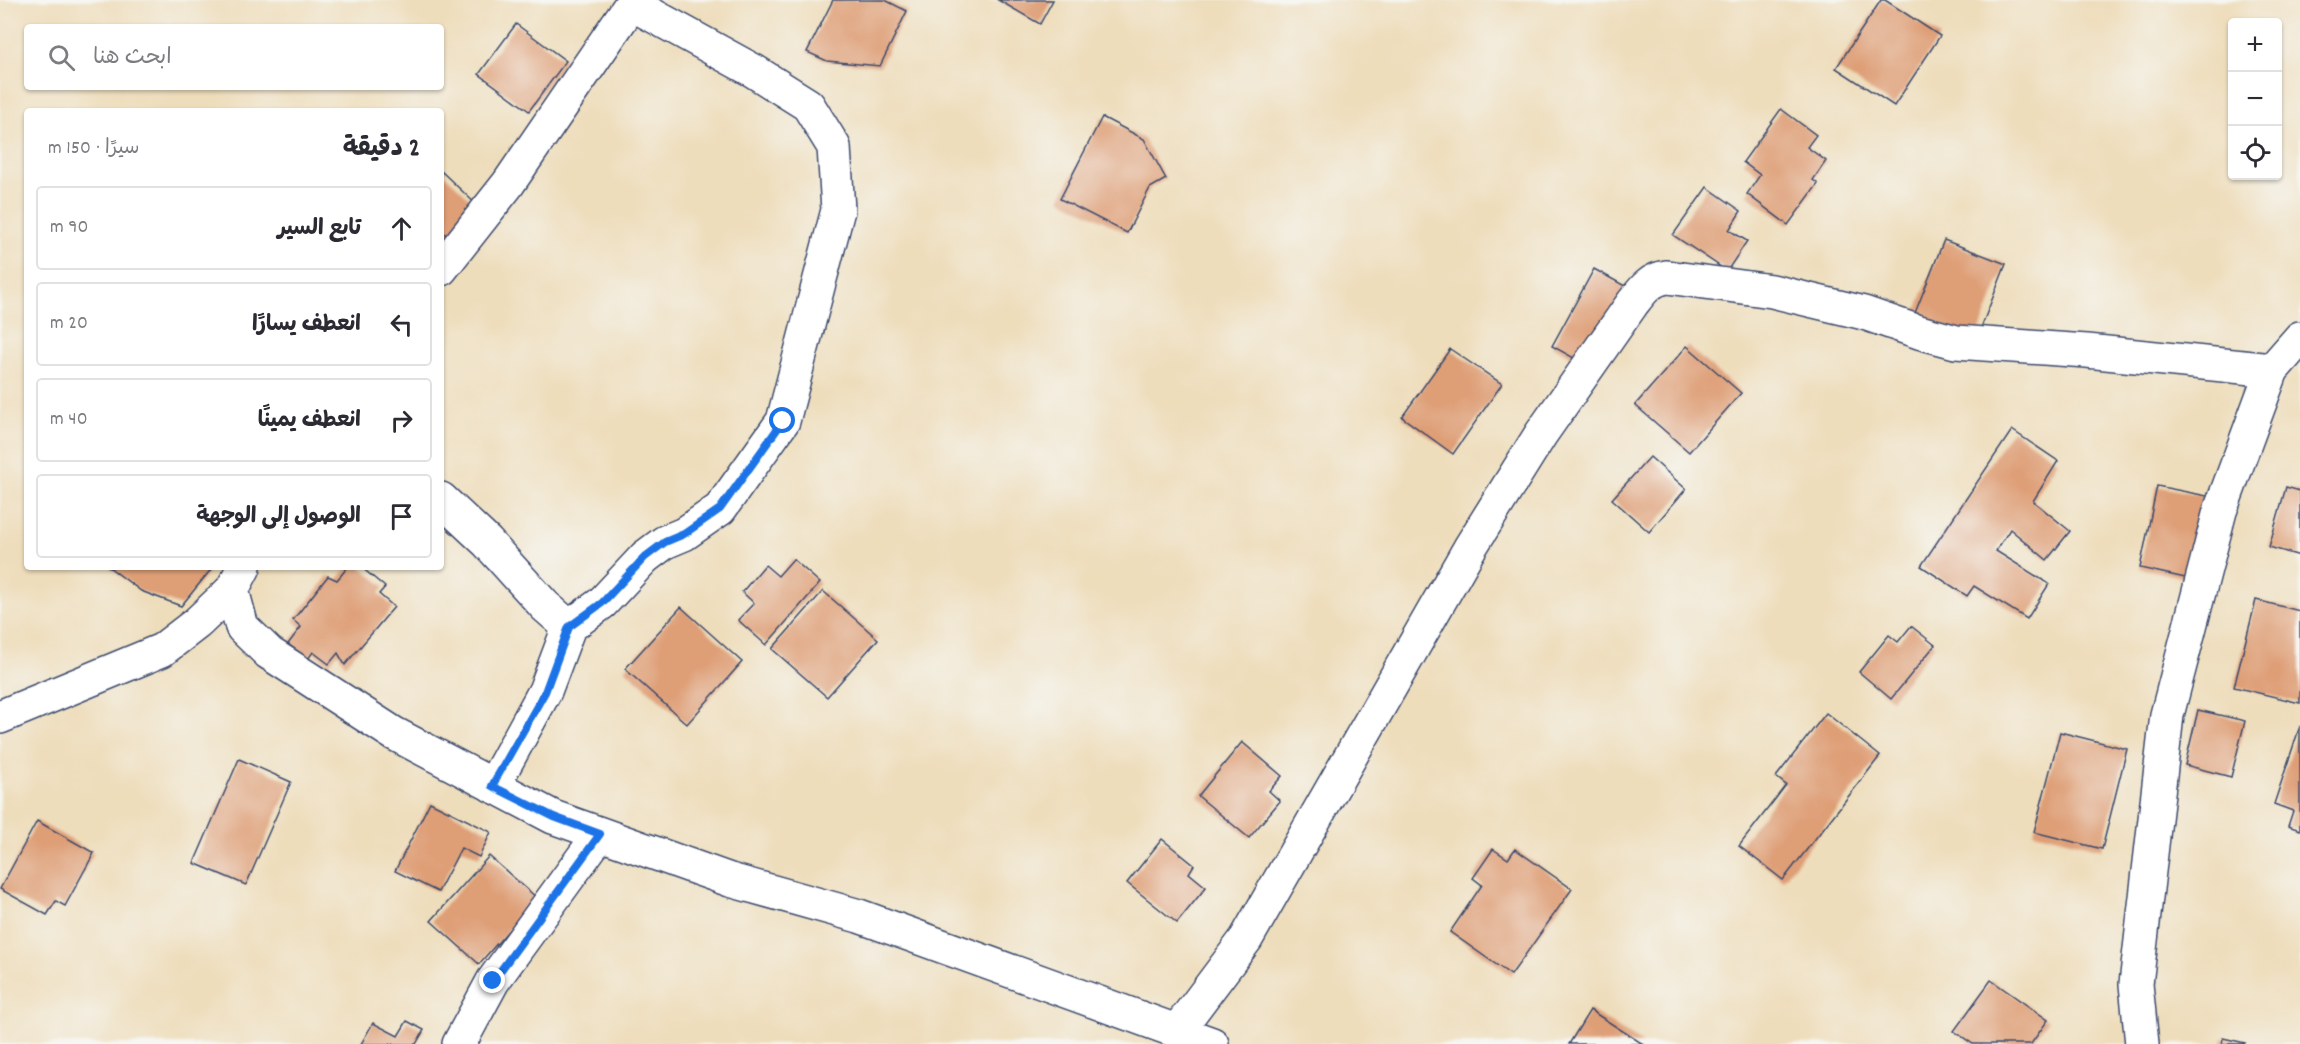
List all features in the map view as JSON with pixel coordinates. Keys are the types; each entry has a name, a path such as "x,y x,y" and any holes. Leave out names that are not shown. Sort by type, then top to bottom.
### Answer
{"street":[{"path":"444,265 508,184 633,2 754,71 808,105 834,147 838,210 783,421 720,509 684,534 665,542 645,557 602,603 569,627 545,692 492,786"},
{"path":"1176,1031 1246,939 1471,546 1541,434 1643,289 1656,278 1667,277 1772,291 1864,313 1956,342 2087,351 2272,370"},
{"path":"2142,1044 2136,984 2168,715 2220,511 2272,370 2300,338"},
{"path":"444,502 487,542 545,606 569,627"},
{"path":"238,578 242,627 269,653 393,733 554,817 730,880 859,916 1212,1044"},
{"path":"0,717 162,650 197,623 238,578"},
{"path":"459,1044 493,981 600,834"}],"building":[{"path":"833,0 885,0 907,11 880,66 827,61 807,52"},
{"path":"998,0 1053,0 1040,24"},
{"path":"1881,0 1885,0 1940,36 1894,106 1836,68"},
{"path":"516,24 566,61 529,111 479,74"},
{"path":"1781,109 1816,135 1807,147 1826,161 1813,180 1818,184 1788,225 1747,194 1760,175 1743,162"},
{"path":"1102,117 1144,139 1166,179 1150,188 1127,233 1060,199"},
{"path":"444,174 480,208 451,240 444,233"},
{"path":"1707,187 1741,211 1729,230 1747,241 1727,271 1673,235"},
{"path":"1944,240 2006,264 1975,343 1913,318"},
{"path":"1594,269 1643,296 1601,373 1552,346"},
{"path":"1687,346 1741,393 1689,452 1635,405"},
{"path":"1450,349 1502,384 1453,454 1402,417"},
{"path":"2012,430 2058,461 2033,501 2070,531 2047,560 2010,529 1996,551 2049,584 2027,619 1974,586 1967,596 1921,566"},
{"path":"1650,457 1686,489 1649,532 1612,499"},
{"path":"2157,486 2217,498 2199,581 2140,568"},
{"path":"2286,487 2300,491 2300,556 2269,547"},
{"path":"793,559 820,583 766,645 738,620 754,603 742,592 765,565 778,576"},
{"path":"113,570 211,570 181,606 141,591"},
{"path":"345,570 365,570 385,587 379,594 394,607 345,665 338,653 329,664 313,652 308,659 288,644 301,627 293,620 328,576 337,580"},
{"path":"823,591 878,639 827,697 772,649"},
{"path":"2256,600 2300,611 2300,703 2234,687"},
{"path":"681,607 742,662 687,724 625,669"},
{"path":"1911,626 1935,645 1891,699 1859,672 1889,635 1898,642"},
{"path":"2198,710 2245,721 2231,777 2185,765"},
{"path":"1826,713 1880,756 1783,880 1739,846 1786,785 1776,777"},
{"path":"2300,726 2300,830 2288,826 2293,811 2274,804"},
{"path":"2060,732 2127,749 2102,849 2034,832"},
{"path":"1242,742 1282,776 1269,791 1280,801 1249,838 1198,796"},
{"path":"239,759 291,782 246,885 194,863"},
{"path":"430,802 491,832 479,857 461,848 438,892 395,871"},
{"path":"37,821 94,853 65,906 56,901 47,915 0,889"},
{"path":"1162,839 1194,865 1189,873 1206,887 1177,923 1127,883"},
{"path":"1493,849 1508,859 1515,849 1572,889 1511,975 1450,932 1482,885 1473,878"},
{"path":"489,856 537,898 479,964 431,921"},
{"path":"1991,980 2048,1020 2031,1044 1973,1044 1954,1031"},
{"path":"1590,1010 1643,1044 1569,1044"},
{"path":"407,1021 424,1030 416,1044 361,1044 373,1023 398,1036"},
{"path":"2223,1038 2245,1043 2222,1044"}],"route":[{"path":"493,981 600,834 554,817 492,786 545,692 569,627 602,603 645,557 665,542 684,534 720,509 783,421"}]}
